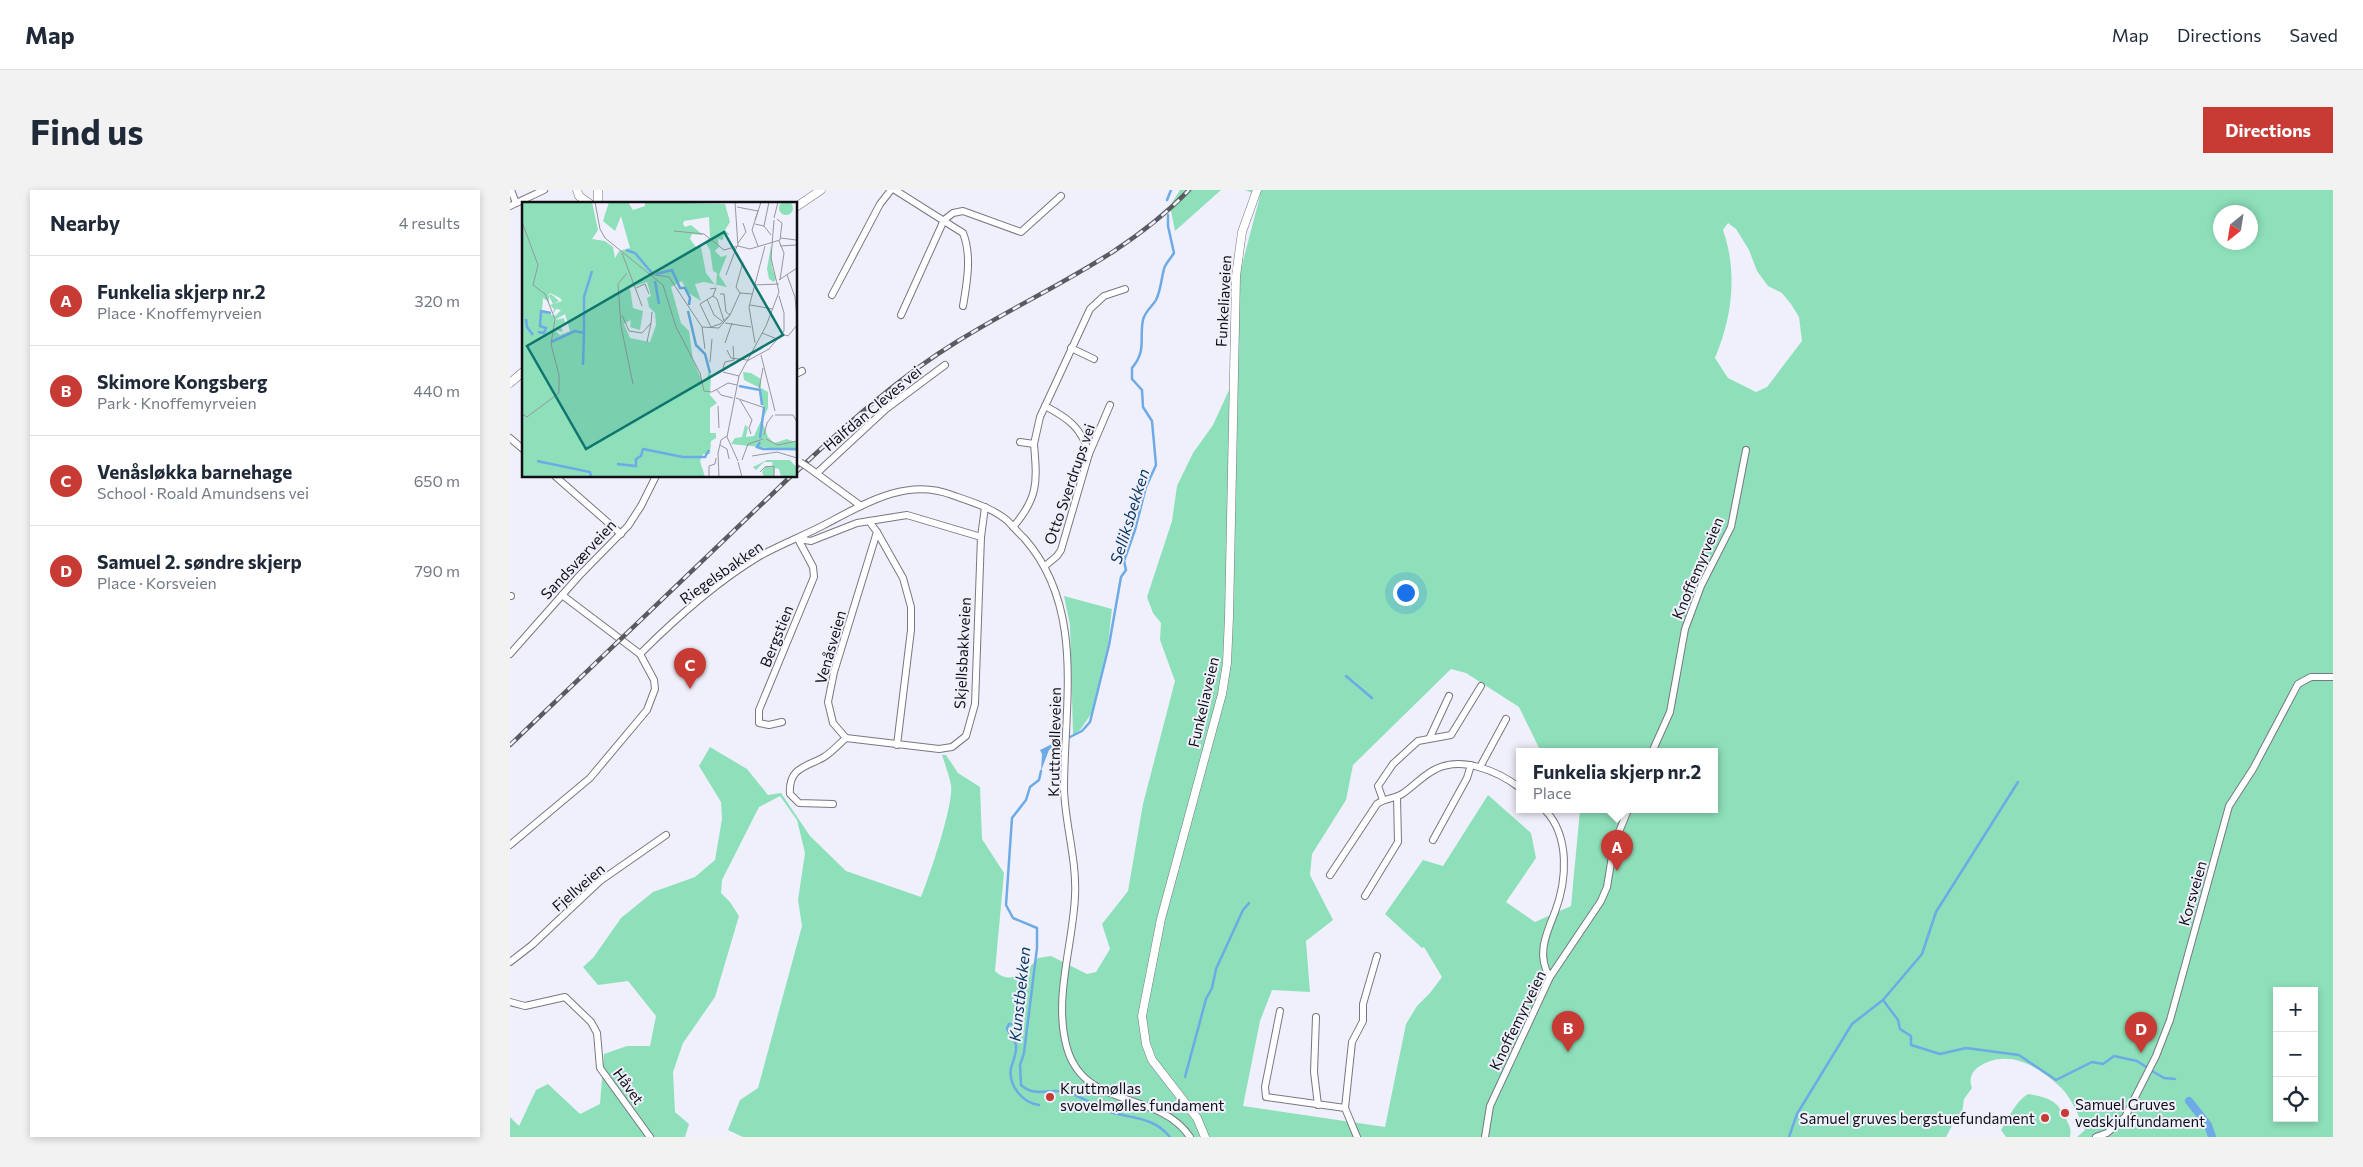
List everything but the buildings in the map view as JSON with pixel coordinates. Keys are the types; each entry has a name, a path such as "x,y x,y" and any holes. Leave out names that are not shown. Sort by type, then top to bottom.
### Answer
{"street":[{"path":"511,190 513,205 544,190"},
{"path":"576,190 579,196 588,202 598,192"},
{"path":"798,206 821,190"},
{"path":"832,295 880,204 891,190"},
{"path":"895,190 963,233 968,245 963,306"},
{"name":"Funkeliaveien","path":"1205,1137 1197,1118 1152,1060 1146,1044 1142,1016 1161,919 1226,673 1229,617 1236,276 1242,232 1257,190"},
{"path":"901,315 944,220 953,212 962,211 1021,232 1061,196"},
{"path":"1013,527 1026,512 1034,494 1037,480 1034,444 1036,430 1071,348 1092,306 1104,296 1125,290"},
{"path":"1071,348 1094,359"},
{"name":"Halfdan Cleves vei","path":"817,473 886,409 945,365"},
{"path":"510,383 522,373"},
{"name":"Otto Sverdrups vei","path":"1045,566 1061,550 1089,454 1110,405"},
{"path":"1045,406 1061,414 1076,428 1084,438 1089,454"},
{"path":"510,438 522,448"},
{"path":"1020,442 1034,444"},
{"name":"Knoffemyrveien","path":"1654,748 1670,712 1685,629 1701,586 1730,527 1746,450"},
{"path":"798,460 862,506"},
{"path":"557,478 621,534"},
{"name":"Sandsværveien","path":"511,650 621,534 638,512 655,478"},
{"name":"Kruttmølleveien","path":"798,539 862,506 900,490 926,489 943,491 985,507 1004,518 1034,550 1045,566 1055,589 1067,636 1068,711 1064,750 1064,812 1076,893 1062,1005 1067,1049 1078,1071 1094,1087 1164,1114 1181,1125 1190,1137"},
{"name":"Skjellsbakkveien","path":"846,738 939,750 952,746 966,736 975,704 981,537 985,507"},
{"name":"Riegelsbakken","path":"640,654 698,600 759,556 798,539 811,541 849,526 907,515 981,537"},
{"path":"869,521 903,578 911,607 911,630 897,745"},
{"name":"Venåsveien","path":"846,738 833,723 828,702 834,672 877,532"},
{"name":"Bergstien","path":"782,722 769,725 759,723 759,710 814,577 813,567 798,539"},
{"path":"510,844 590,778 647,710 655,690 654,680 640,654 562,596"},
{"name":"Korsveien","path":"2096,1137 2107,1133 2125,1117 2156,1056 2170,1020 2229,806 2253,769 2298,684 2311,677 2333,677"},
{"path":"1383,800 1378,786 1387,771 1413,745 1430,737 1451,735 1481,686"},
{"path":"1430,737 1449,696"},
{"path":"1480,767 1506,719"},
{"path":"833,804 799,803 790,794 789,788 792,779 801,766 825,756 846,738"},
{"path":"1330,875 1377,804 1383,800 1397,797 1435,769 1448,764 1472,765 1480,767 1516,786"},
{"path":"1433,840 1472,765"},
{"path":"1365,896 1398,842 1397,797"},
{"path":"1547,813 1561,836 1564,860 1561,891 1555,912 1546,928 1542,952 1544,968 1550,977"},
{"name":"Knoffemyrveien","path":"1485,1137 1490,1106 1550,977 1601,901 1607,887 1614,844 1627,813"},
{"name":"Fjellveien","path":"510,962 532,945 600,881 666,835"},
{"path":"1357,1137 1345,1108 1352,1042 1363,1021 1363,1004 1377,956"},
{"name":"Håvet","path":"510,1002 525,1006 565,997 584,1014 597,1033 600,1068 650,1137"},
{"path":"1280,1012 1265,1087 1266,1098 1345,1108"},
{"path":"1316,1016 1314,1072 1318,1105"}],"green space":[{"path":"1180,190 1221,190 1175,231 1170,206"},
{"path":"1245,190 2333,190 2333,1137 2077,1137 2085,1130 2074,1106 2062,1089 2039,1070 2029,1065 2009,1059 1998,1059 1977,1068 1972,1074 1972,1088 1964,1099 1962,1114 1954,1122 1946,1137 743,1137 728,1130 740,1100 758,1088 802,926 798,900 805,853 797,820 780,796 759,807 722,880 721,893 730,902 739,916 715,997 683,1043 673,1072 675,1112 689,1124 685,1137 510,1137 510,1117 519,1126 536,1090 548,1084 580,1114 600,1104 604,1054 627,1046 650,1046 656,1016 628,981 598,985 583,967 593,958 621,918 653,892 695,877 715,860 722,819 721,802 699,766 710,747 747,769 768,795 781,793 810,836 846,871 921,897 935,858 949,808 951,785 942,755 946,755 958,773 980,787 982,839 1004,873 995,971 1001,976 1013,977 1024,972 1038,958 1051,956 1087,974 1096,972 1110,949 1102,924 1128,891 1143,804 1175,681 1160,640 1161,623 1153,613 1147,597 1172,521 1177,486 1193,453 1213,425 1235,377 1237,284 1260,196","holes":["1728,223 1736,229 1749,250 1757,271 1768,286 1782,293 1799,317 1802,341 1767,387 1756,392 1728,378 1715,358 1726,327 1731,295 1732,279 1728,246 1723,230","1451,669 1466,673 1519,707 1539,748 1718,748 1718,813 1580,813 1571,906 1535,922 1506,902 1536,858 1531,833 1488,795 1443,866 1423,860 1385,914 1422,948 1424,947 1442,977 1417,1006 1406,1024 1385,1127 1243,1106 1260,1021 1272,990 1310,992 1306,941 1333,920 1310,875 1312,854 1346,800 1353,765"]},
{"path":"1064,596 1112,609 1108,644 1091,714 1080,730 1073,735 1070,625"},
{"path":"2028,1094 2045,1098 2057,1105 2069,1126 2070,1137 2006,1137 2001,1130 2016,1105"}],"water":[{"path":"1060,740 1060,743 1049,750 1041,771 1042,754 1040,750"}],"waterway":[{"name":"Selliksbekken","path":"1167,200 1171,190"},
{"name":"Selliksbekken","path":"1070,737 1082,731 1090,722 1109,645 1121,577 1126,570 1124,561 1135,530 1146,487 1156,465 1152,421 1143,407 1142,390 1132,379 1132,368 1137,362 1141,350 1144,317 1156,300 1165,267 1174,253 1168,226 1168,215"},
{"path":"1346,676 1372,698"},
{"name":"Kunstbekken","path":"1041,771 1039,780 1030,787 1026,800 1012,818 1006,905 1013,918 1037,928 1037,948 1024,1053 1020,1065 1021,1085 1026,1089 1037,1092 1059,1091 1071,1093 1107,1111 1141,1119 1156,1125 1170,1137"},
{"path":"1883,1000 1922,954 1936,912 2018,782"},
{"path":"1185,1077 1216,969 1243,910 1249,903"},
{"path":"1789,1137 1797,1114 1852,1024 1883,1000 1898,1020 1900,1029 1911,1036 1911,1045 1940,1054 1966,1048 2019,1055 2056,1080 2092,1062 2103,1064 2114,1056 2137,1061 2148,1068"},
{"path":"1015,1024 1009,1024 1007,1028 1016,1045 1011,1068 1012,1081 1022,1097 1033,1104 1039,1105"},
{"path":"2152,1071 2164,1078 2175,1079"},
{"path":"2189,1101 2208,1125 2212,1137"}],"railway":[{"path":"798,470 854,419 915,370 988,323 1108,255 1164,214 1189,190"},
{"path":"510,745 789,478"}],"place":[{"name":"Venåsløkka barnehage","path":"690,689"},
{"name":"Funkelia skjerp nr.2","path":"1617,871"},
{"name":"Skimore Kongsberg","path":"1568,1052"},
{"name":"Samuel 2. søndre skjerp","path":"2141,1053"},
{"name":"Kruttmøllas svovelmølles fundament","path":"1050,1097"},
{"name":"Samuel Gruves vedskjulfundament","path":"2065,1113"},
{"name":"Samuel gruves bergstuefundament","path":"2045,1118"}]}
